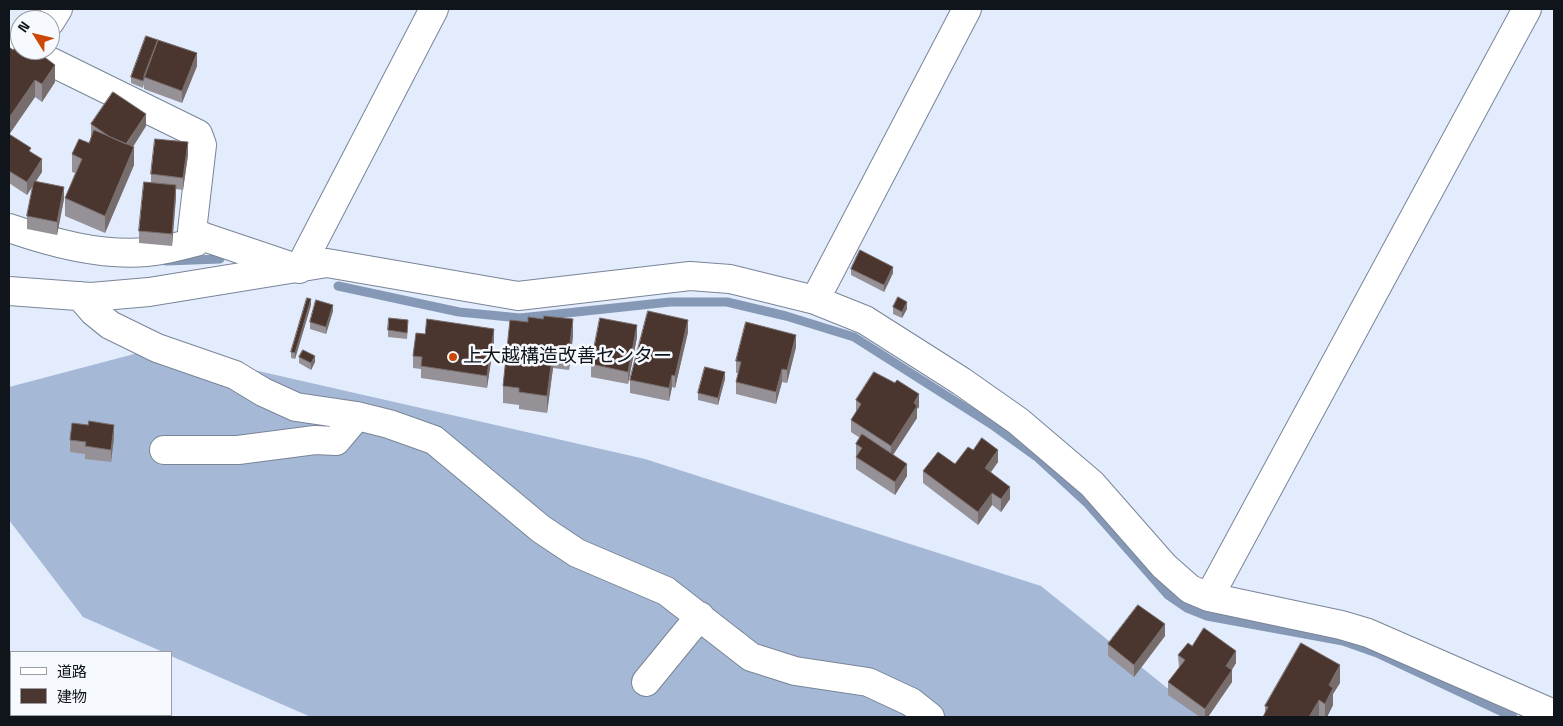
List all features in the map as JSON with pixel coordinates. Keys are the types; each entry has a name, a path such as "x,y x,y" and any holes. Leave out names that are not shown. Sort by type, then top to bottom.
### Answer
{"street":[{"path":"299,269 434,9"},
{"path":"815,300 967,9"},
{"path":"1209,597 1527,9"},
{"path":"42,60 198,134 202,145 192,231 196,243"},
{"path":"9,228 72,247 120,252 148,252 196,243 299,269"},
{"path":"156,284 196,243"},
{"path":"9,291 80,296 156,284 299,269 327,263 518,296 690,276 730,279 815,300 865,320 961,381 1018,421 1092,484 1164,566 1190,589 1209,597 1341,625 1368,633 1554,714"},
{"path":"80,296 94,312 110,325 156,348 235,374 263,392 296,407 357,416 388,424 434,440 541,529 577,553 666,591 751,658 795,671 868,682 911,702 930,717"},
{"path":"164,450 238,450 316,440 336,441 357,416"},
{"path":"646,682 700,616"}],"shaded area":[{"path":"157,348 645,459 1041,586 1203,717 311,717 172,656 172,651 161,651 83,617 9,520 9,387"}],"building":[{"path":"146,36 158,40 143,81 131,77"},
{"path":"158,40 197,53 182,91 144,77"},
{"path":"9,47 10,60 48,60 55,65 42,84 35,80 9,118"},
{"path":"113,92 146,114 126,144 110,137 91,124"},
{"path":"94,130 134,147 105,216 65,198 82,159 72,154 79,139 89,143"},
{"path":"9,134 31,148 29,151 42,159 27,182 9,171"},
{"path":"155,139 188,142 183,178 151,174"},
{"path":"34,181 64,187 57,222 27,216"},
{"path":"144,182 176,185 172,234 139,231"},
{"path":"860,250 893,267 884,285 851,269"},
{"path":"898,297 907,302 902,312 893,307"},
{"path":"307,298 311,299 295,353 291,352"},
{"path":"316,300 333,305 326,327 310,322"},
{"path":"648,311 688,320 675,376 672,375 669,388 630,380"},
{"path":"544,316 573,319 569,352 553,351 547,396 519,392 519,388 503,386 510,320 528,322 528,317 543,319"},
{"path":"389,318 408,320 407,333 388,330"},
{"path":"600,318 637,325 628,372 591,364"},
{"name":"上大越構造改善センター","path":"427,319 494,329 487,376 421,366 422,357 413,356 416,333 425,334"},
{"path":"746,322 796,335 787,370 782,369 776,392 736,382 741,362 736,361"},
{"path":"303,350 315,356 311,363 299,357"},
{"path":"705,367 725,372 718,398 698,393"},
{"path":"874,372 895,383 897,380 919,394 914,403 917,406 891,446 851,420 861,404 856,400"},
{"path":"89,421 114,425 111,450 85,446 86,442 70,440 72,423 88,425"},
{"path":"862,434 907,464 895,482 856,457 862,448 856,444"},
{"path":"982,438 998,450 985,468 1010,487 1001,499 992,493 978,512 923,471 938,452 955,464 968,447 973,450"},
{"path":"1138,605 1165,624 1134,665 1108,644"},
{"path":"1204,628 1236,651 1226,666 1232,670 1205,709 1168,682 1185,660 1178,655 1188,643 1192,646"},
{"path":"1301,643 1340,665 1329,685 1333,688 1325,704 1319,700 1309,717 1263,717 1268,707 1265,706"}],"waterway":[{"path":"166,261 220,259"},
{"path":"338,286 459,312 520,318 670,302 727,302 786,316 854,337 994,426 1037,457 1088,504 1168,595 1187,608 1207,616 1343,641 1377,653 1513,717"}],"place":[{"name":"上大越構造改善センター","path":"453,357"}]}
